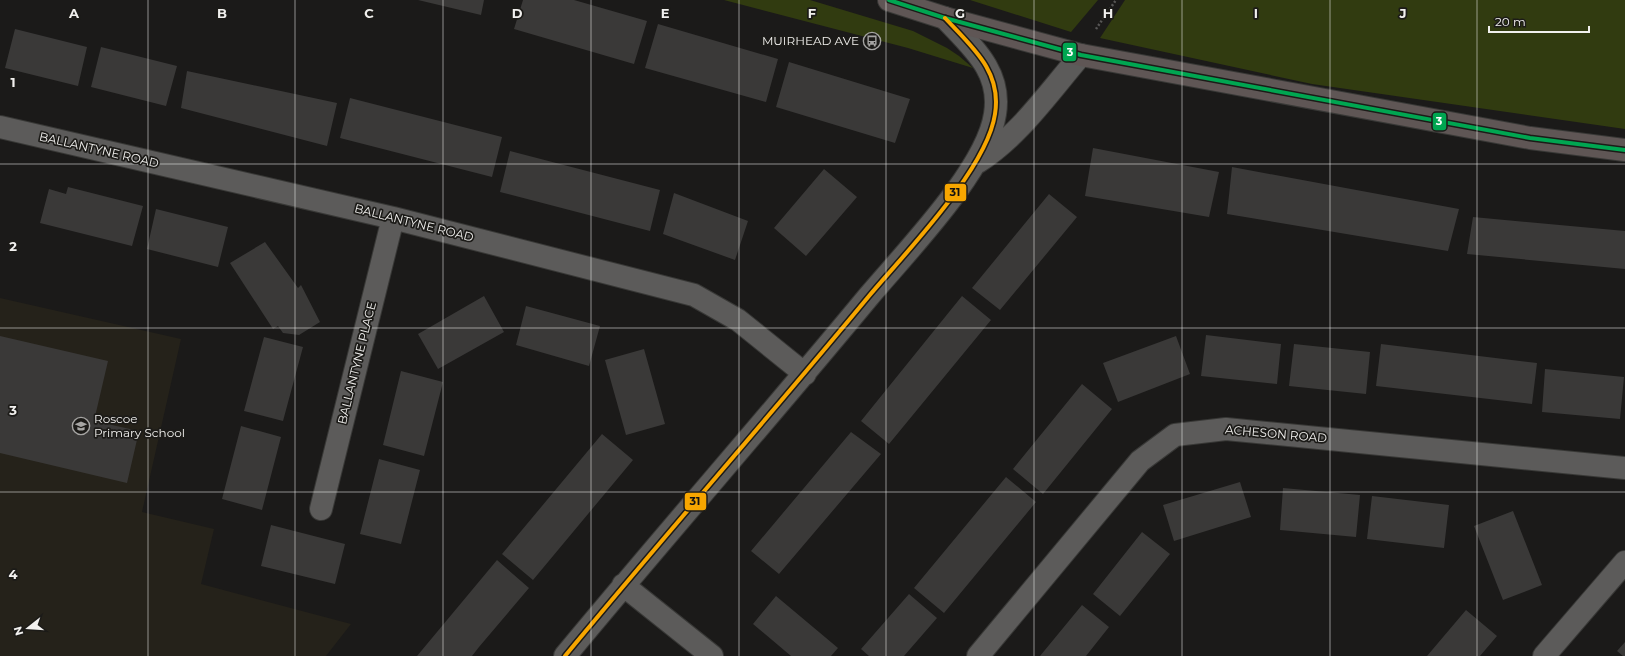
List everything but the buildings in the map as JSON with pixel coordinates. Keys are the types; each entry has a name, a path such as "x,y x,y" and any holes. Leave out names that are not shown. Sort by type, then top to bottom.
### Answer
{"highway":[{"path":"889,0 945,18 1081,56 1530,138 1625,150"}],"street":[{"path":"565,656 623,585 805,374 939,213 975,164 991,132 995,114 996,89 988,68 945,18"},
{"path":"975,164 1002,145 1081,56"},
{"name":"BALLANTYNE ROAD","path":"0,127 394,218 694,295 738,320 805,374"},
{"name":"BALLANTYNE PLACE","path":"321,509 394,218"},
{"name":"ACHESON ROAD","path":"978,656 1140,461 1175,435 1226,429 1625,468"},
{"path":"1544,656 1625,562"},
{"path":"623,585 712,656"}],"shaded area":[{"name":"Roscoe Primary School","path":"0,298 181,339 142,512 214,529 201,584 351,624 326,656 0,656"}],"green space":[{"path":"724,0 810,0 913,31 947,48 973,68 908,48"},
{"path":"970,0 1098,0 1071,32"},
{"path":"1125,0 1625,0 1625,129 1312,84 1100,38"}],"transit line":[{"name":"3","path":"889,0 945,18 1081,55 1530,138 1625,150"},
{"name":"31","path":"565,656 923,234 943,209 977,159 989,136 995,114 996,99 994,85 989,72 975,50 945,18"}],"place":[{"name":"MUIRHEAD AVE","path":"872,41"},
{"name":"Roscoe Primary School","path":"81,426"}]}
